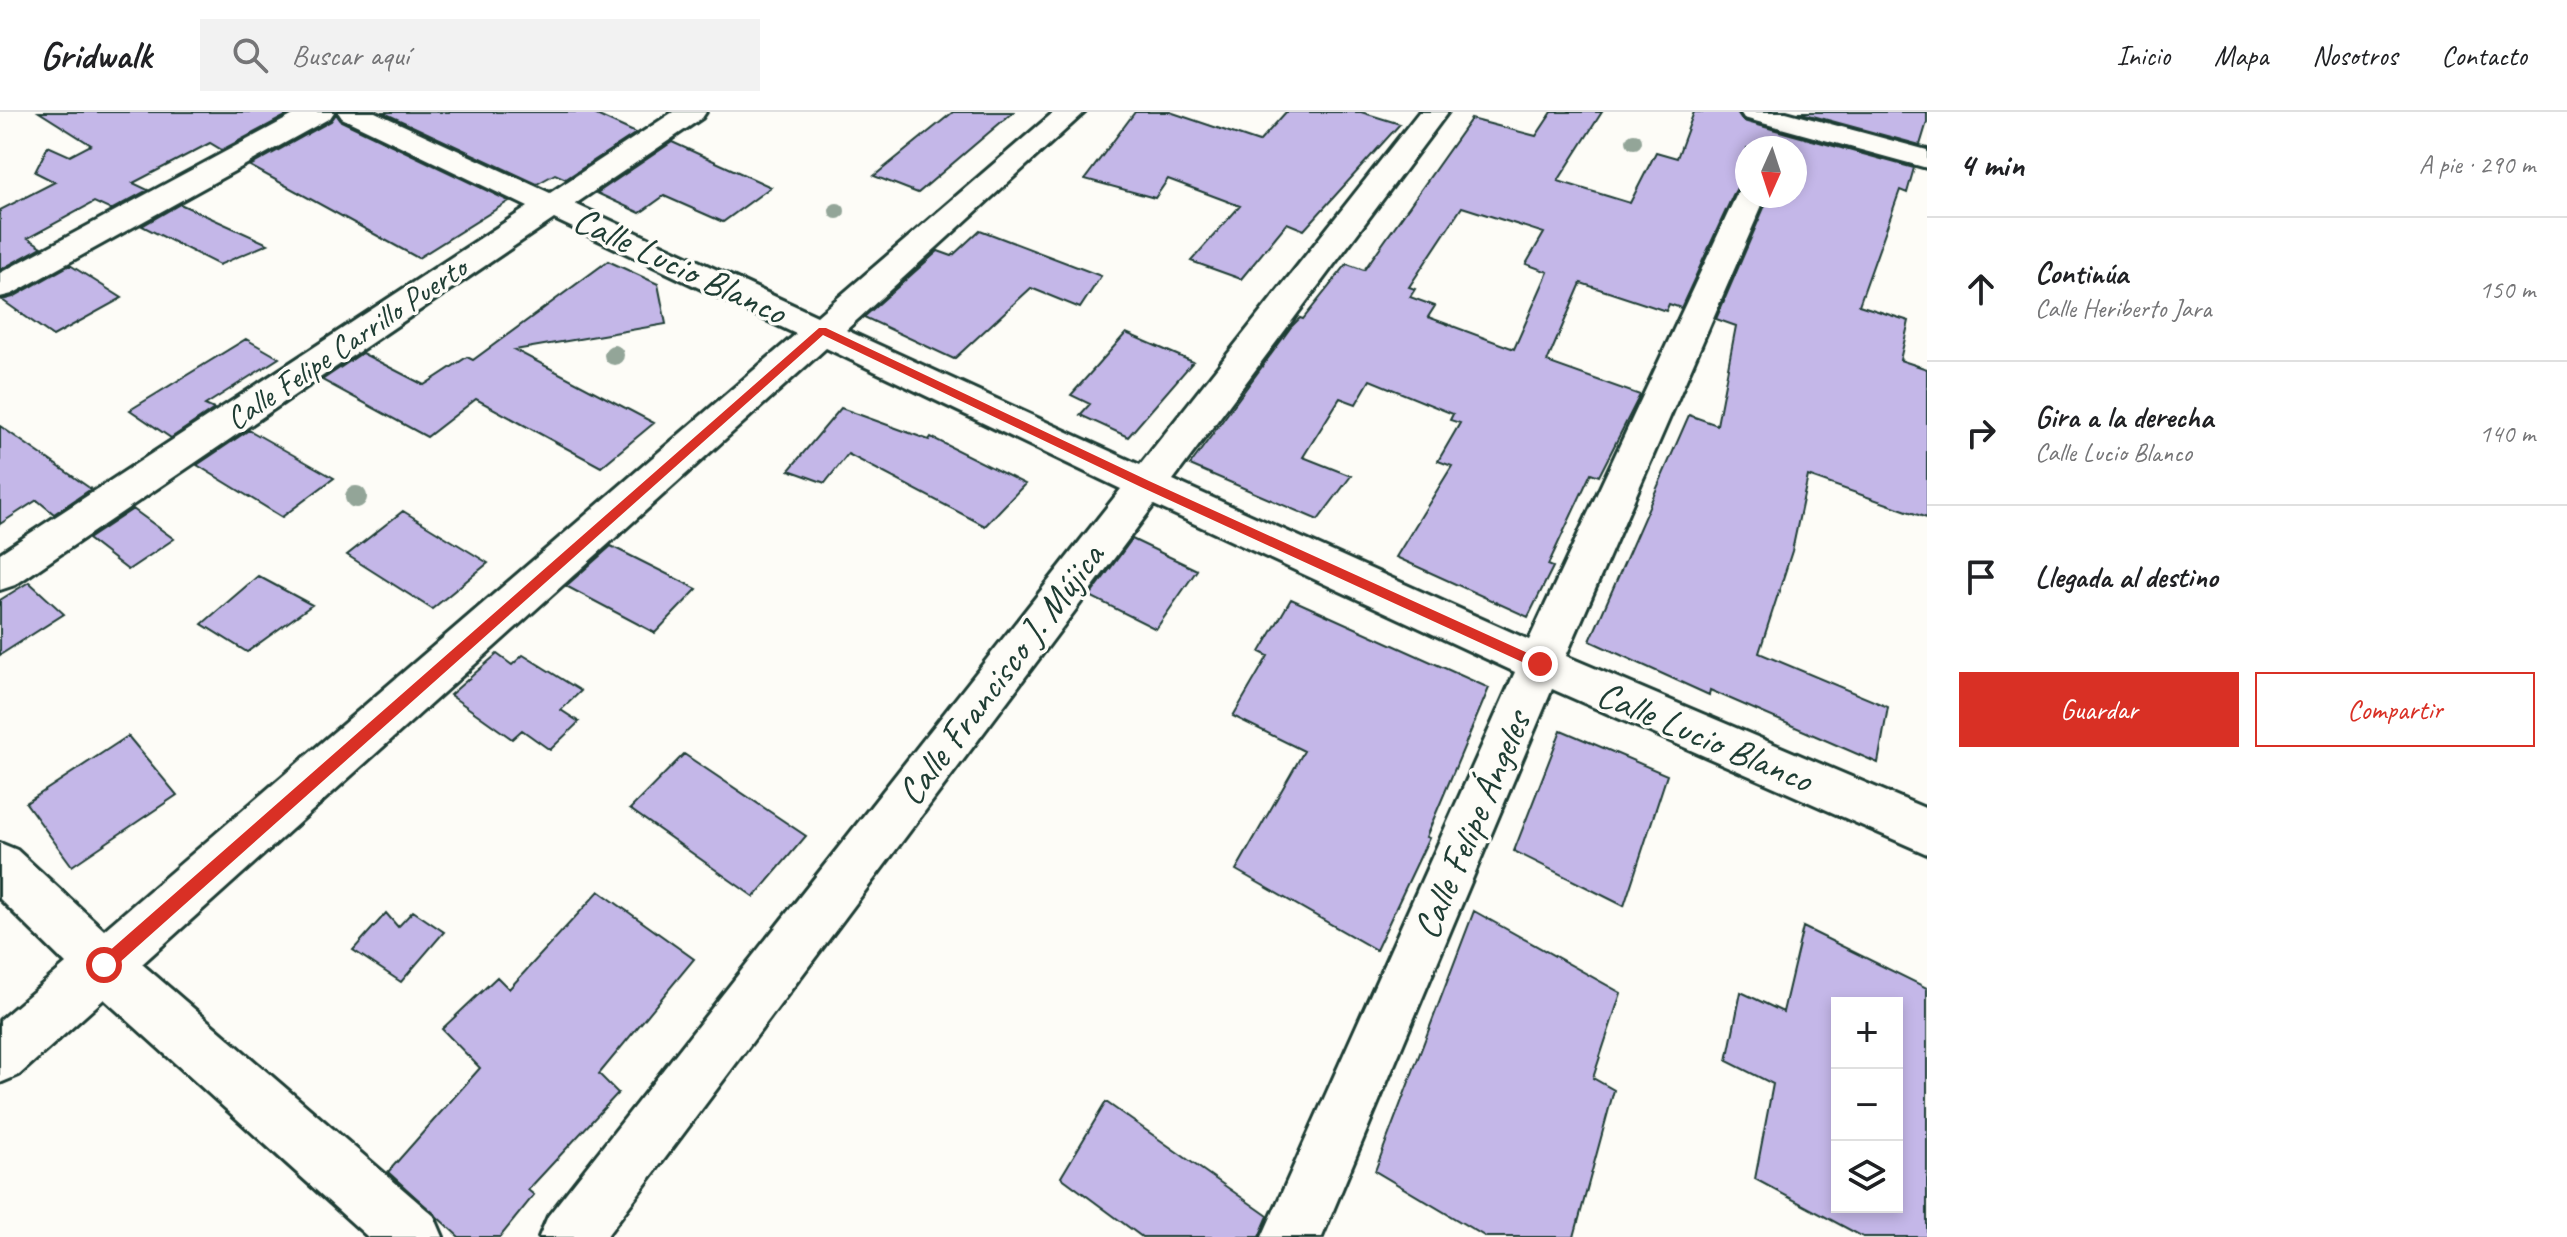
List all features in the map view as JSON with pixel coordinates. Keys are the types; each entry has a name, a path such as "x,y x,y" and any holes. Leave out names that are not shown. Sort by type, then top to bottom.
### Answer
{"street":[{"path":"0,287 320,112"},
{"name":"Calle Lucio Blanco","path":"352,112 1145,484 1540,664 1927,832"},
{"name":"Calle Felipe Carrillo Puerto","path":"0,574 692,112"},
{"path":"0,1056 1071,112"},
{"name":"Calle Francisco J. Mújica","path":"569,1237 1434,112"},
{"path":"1754,112 1787,116 1927,159"},
{"path":"1778,136 1787,116"},
{"name":"Calle Felipe Ángeles","path":"1292,1237 1540,664 1746,208"},
{"path":"0,866 104,965 413,1237"}],"building":[{"path":"39,112 293,112 222,150 210,143 133,183 148,190 111,210 94,202 28,238 42,247 0,270 0,210 55,182 35,172 48,146 70,156 91,145"},
{"path":"382,112 590,112 636,133 566,179 555,174 537,184"},
{"path":"953,112 1013,112 918,193 874,176"},
{"path":"1135,112 1170,112 1259,142 1286,112 1361,112 1400,124 1304,230 1287,223 1241,279 1191,261 1240,206 1168,179 1155,198 1085,179"},
{"path":"1552,112 1602,112 1558,181 1630,203 1656,152 1677,158 1694,112 1737,112 1743,121 1798,136 1735,136 1735,192 1681,308 1669,304 1666,311 1581,283 1547,362 1640,395 1599,476 1591,473 1548,565 1553,567 1528,617 1396,557 1452,466 1438,461 1460,423 1450,420 1453,414 1370,380 1356,404 1340,398 1303,457 1351,476 1318,520 1190,465 1291,327 1300,318 1303,319 1347,264 1364,270 1471,119 1536,136","holes":["1462,207 1544,233 1526,264 1548,272 1514,349 1428,317 1435,306 1410,297 1415,289 1409,287"]},
{"path":"1798,112 1927,112 1927,122 1920,145"},
{"path":"336,114 341,121 509,201 418,258 250,166 331,121"},
{"path":"1807,139 1914,168 1907,193 1900,190 1859,305 1909,321 1900,360 1927,369 1927,518 1808,476 1792,551 1759,653 1888,707 1878,763 1710,690 1709,695 1590,641 1689,415 1717,425 1736,326 1716,319 1764,208 1807,208"},
{"path":"672,142 771,187 723,222 664,196 640,213 597,193"},
{"path":"180,204 268,244 219,265 142,226"},
{"path":"980,230 1101,276 1080,308 1031,288 954,359 864,317 938,251 952,256"},
{"path":"608,261 658,284 666,324 515,350 654,423 601,467 476,399 427,437 322,380 362,353 424,385 467,357 473,360"},
{"path":"70,265 122,298 53,336 2,300 13,297"},
{"path":"1126,333 1193,362 1128,437 1080,415 1090,404 1071,395"},
{"path":"246,339 279,358 205,405 214,409 171,438 130,410"},
{"path":"841,408 929,440 931,437 1025,484 985,526 848,454 825,483 789,470"},
{"path":"0,426 91,489 54,514 37,500 0,524"},
{"path":"249,430 334,478 282,517 197,465"},
{"path":"133,509 174,539 128,570 88,539"},
{"path":"403,511 488,563 432,609 347,555"},
{"path":"1132,539 1197,570 1156,629 1090,596"},
{"path":"611,546 697,589 655,633 566,586"},
{"path":"258,576 312,605 247,652 202,624"},
{"path":"29,582 64,614 0,655 0,600"},
{"path":"1291,599 1489,688 1426,837 1429,838 1376,950 1236,870 1304,751 1233,716 1268,656 1260,652"},
{"path":"497,654 512,665 523,655 581,691 561,710 579,722 550,750 522,730 512,739 450,695"},
{"path":"1561,730 1667,775 1624,906 1514,851"},
{"path":"128,736 177,795 72,866 26,803"},
{"path":"684,754 806,836 754,897 630,809"},
{"path":"599,891 694,959 599,1074 618,1093 528,1190 534,1195 500,1237 459,1237 388,1172 480,1068 442,1029 497,977 509,989"},
{"path":"413,911 444,932 401,982 353,950 386,913 398,927"},
{"path":"1474,911 1621,993 1593,1078 1614,1090 1574,1237 1486,1237 1375,1171"},
{"path":"1803,927 1927,988 1927,1237 1863,1237 1755,1179 1773,1084 1727,1061 1741,992 1783,1012"},
{"path":"1106,1102 1268,1216 1259,1237 1142,1237 1061,1177"}],"route":[{"path":"104,965 822,330 1145,484 1540,664"}]}
